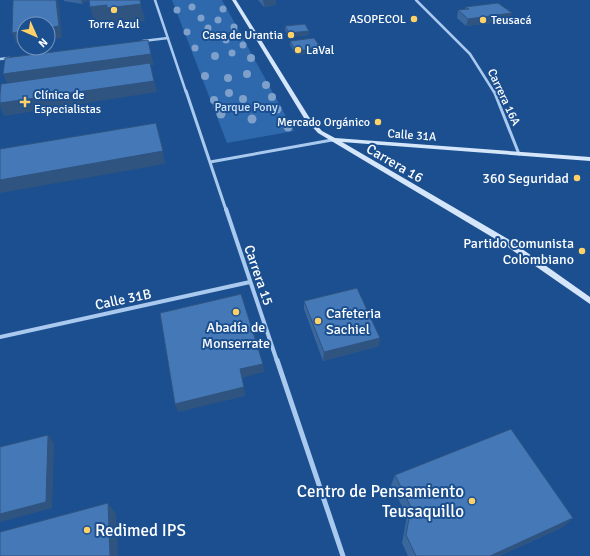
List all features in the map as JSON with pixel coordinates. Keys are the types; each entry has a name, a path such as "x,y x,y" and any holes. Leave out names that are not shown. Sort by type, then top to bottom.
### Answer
{"street":[{"name":"Carrera 15","path":"155,0 343,556"},
{"name":"Carrera 16","path":"234,0 307,118 320,132 505,241 590,301"},
{"name":"Carrera 16A","path":"416,0 466,48 485,74 501,107 519,154"},
{"path":"138,42 168,38"},
{"path":"0,59 15,57"},
{"name":"Calle 31A","path":"210,162 332,140 590,159"},
{"name":"Calle 31B","path":"0,336 250,282"}],"green space":[{"name":"Parque Pony","path":"172,0 222,0 294,131 227,143"}],"building":[{"path":"13,0 56,0 59,26 56,27 56,16 16,16 16,32 12,33"},
{"path":"89,0 140,0 141,4 107,8 107,5 90,7"},
{"path":"498,3 512,13 468,19 458,10 469,9 465,7"},
{"path":"305,24 309,31 289,33 285,26"},
{"path":"314,38 321,48 296,51 290,41"},
{"path":"148,40 151,54 3,74 5,58 21,56 56,56 56,52"},
{"path":"150,63 154,81 0,103 1,84"},
{"path":"156,123 163,151 0,180 0,149"},
{"path":"357,288 380,338 324,352 304,301"},
{"path":"241,294 263,364 240,369 244,387 175,404 160,313"},
{"name":"Centro de Pensamiento Teusaquillo","path":"511,429 573,518 490,556 416,556 406,535 411,507 395,475"},
{"path":"48,435 46,502 0,514 0,447"},
{"name":"Redimed IPS","path":"108,503 110,556 0,556 0,532"}],"place":[{"name":"Torre Azul","path":"114,10"},
{"name":"ASOPECOL","path":"414,19"},
{"name":"Teusacá","path":"483,20"},
{"name":"Casa de Urantia","path":"291,35"},
{"name":"LaVal","path":"298,50"},
{"name":"Clínica de Especialistas","path":"25,102"},
{"name":"Mercado Orgánico","path":"378,122"},
{"name":"360 Seguridad","path":"577,178"},
{"name":"Partido Comunista Colombiano","path":"582,251"},
{"name":"Abadía de Monserrate","path":"236,312"},
{"name":"Cafeteria Sachiel","path":"318,321"},
{"name":"Centro de Pensamiento Teusaquillo","path":"472,501"},
{"name":"Redimed IPS","path":"87,530"}]}
